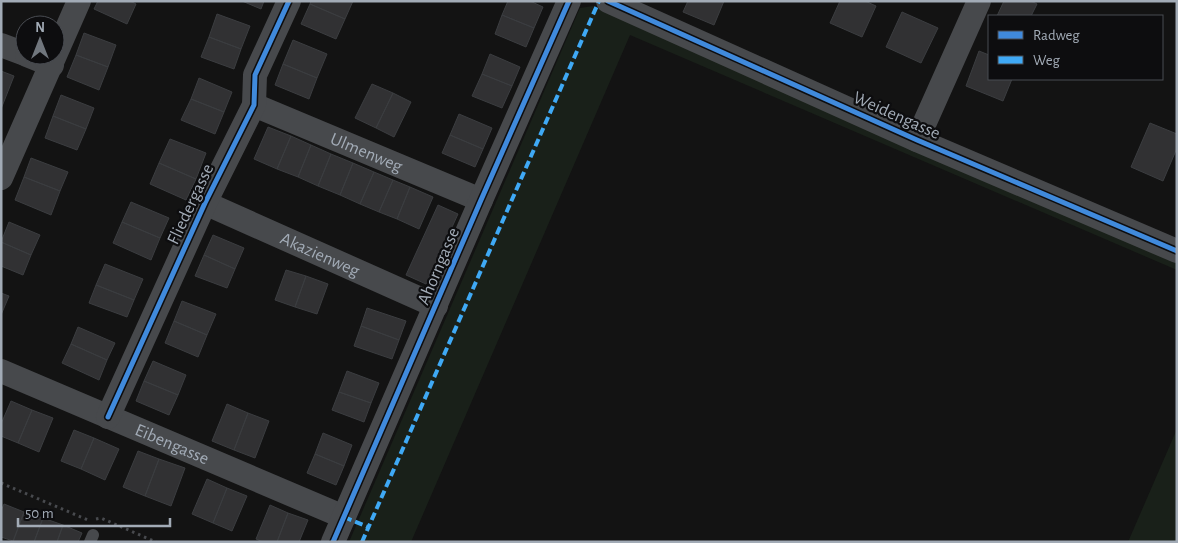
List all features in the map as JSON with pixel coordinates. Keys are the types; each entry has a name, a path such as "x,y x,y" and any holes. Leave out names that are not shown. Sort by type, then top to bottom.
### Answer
{"street":[{"path":"65,32 78,1"},
{"name":"Fliedergasse","path":"108,417 205,202 254,105 256,75 289,1"},
{"name":"Ahorngasse","path":"333,542 569,1"},
{"name":"Weidengasse","path":"608,1 917,140 1177,251"},
{"path":"917,140 979,1"},
{"path":"1,45 15,51"},
{"path":"1,178 52,65"},
{"name":"Ulmenweg","path":"254,105 481,200"},
{"name":"Akazienweg","path":"205,202 436,306"},
{"name":"Eibengasse","path":"1,372 344,517"}],"path":[{"path":"1,482 88,521 101,518 156,542"}],"shaded area":[{"path":"593,6 1177,258 1177,270 630,35 411,542 349,542 580,8"},
{"path":"1177,429 1177,542 1128,542"}],"building":[{"path":"98,1 130,1 136,4 127,24 94,9"},
{"path":"242,1 264,1 261,9"},
{"path":"311,1 353,1 345,19 310,4"},
{"path":"508,1 530,1 543,7 534,28 502,15"},
{"path":"688,1 724,1 714,25 683,12"},
{"path":"840,1 865,1 876,6 862,37 830,23"},
{"path":"1004,1 1031,1 1037,4 1032,15 997,15"},
{"path":"310,4 345,19 336,39 301,24"},
{"path":"902,12 938,28 921,63 886,47"},
{"path":"217,14 250,26 241,49 209,37"},
{"path":"502,15 534,28 526,47 495,34"},
{"path":"84,33 116,45 108,67 76,55"},
{"path":"209,37 241,49 234,69 201,57"},
{"path":"293,40 327,54 317,78 283,64"},
{"path":"979,51 988,55 988,80 1012,80 1003,101 966,86"},
{"path":"490,54 520,67 512,86 482,74"},
{"path":"76,55 108,67 99,90 67,77"},
{"path":"283,64 317,78 309,99 275,85"},
{"path":"1,71 14,76 1,109"},
{"path":"482,74 512,86 502,108 472,96"},
{"path":"199,78 232,92 224,112 191,99"},
{"path":"372,84 393,93 376,128 355,118"},
{"path":"393,93 411,102 394,137 376,128"},
{"path":"61,95 94,108 86,129 53,116"},
{"path":"191,99 224,112 215,134 181,120"},
{"path":"459,114 492,128 483,149 450,135"},
{"path":"53,116 86,129 77,150 45,138"},
{"path":"1150,123 1177,134 1177,148 1163,181 1131,167"},
{"path":"268,127 291,136 277,169 254,159"},
{"path":"450,135 483,149 475,167 442,153"},
{"path":"291,136 311,145 298,177 277,169"},
{"path":"170,139 206,153 196,179 159,163"},
{"path":"311,145 331,154 318,186 298,177"},
{"path":"331,154 353,163 340,195 318,186"},
{"path":"31,158 68,172 60,191 24,177"},
{"path":"159,163 196,179 186,200 150,184"},
{"path":"353,163 374,172 360,204 340,195"},
{"path":"374,172 393,180 379,212 360,204"},
{"path":"24,177 60,191 51,215 15,200"},
{"path":"393,180 410,187 397,219 379,212"},
{"path":"410,187 433,197 419,229 397,219"},
{"path":"131,202 169,218 160,238 122,222"},
{"path":"438,205 458,214 426,284 406,275"},
{"path":"9,222 40,235 31,255 1,242"},
{"path":"122,222 160,238 151,260 113,243"},
{"path":"213,235 244,248 235,269 204,255"},
{"path":"1,242 31,255 23,275 1,266"},
{"path":"204,255 235,269 227,288 195,276"},
{"path":"105,264 143,279 134,300 96,285"},
{"path":"286,270 306,276 295,307 275,300"},
{"path":"306,276 328,284 317,314 295,307"},
{"path":"96,285 134,300 127,317 89,303"},
{"path":"1,293 9,296 1,315"},
{"path":"182,301 216,314 207,335 174,321"},
{"path":"367,308 406,321 399,340 361,326"},
{"path":"174,321 207,335 198,357 165,343"},
{"path":"361,326 399,340 392,359 354,346"},
{"path":"78,327 115,343 107,360 71,344"},
{"path":"71,344 107,360 99,380 62,363"},
{"path":"153,361 186,375 178,395 144,381"},
{"path":"347,371 379,383 371,403 339,392"},
{"path":"144,381 178,395 169,415 136,401"},
{"path":"339,392 371,403 364,422 332,410"},
{"path":"11,401 32,410 18,443 1,436 1,424"},
{"path":"227,404 248,413 234,450 212,441"},
{"path":"32,410 53,418 39,452 18,443"},
{"path":"248,413 269,421 255,458 234,450"},
{"path":"74,430 94,438 81,469 61,461"},
{"path":"323,433 352,445 344,466 315,454"},
{"path":"94,438 119,449 105,480 81,469"},
{"path":"138,451 159,459 145,496 123,487"},
{"path":"315,454 344,466 336,485 307,473"},
{"path":"159,459 185,468 171,506 145,496"},
{"path":"207,479 227,488 213,523 192,514"},
{"path":"227,488 247,496 232,531 213,523"},
{"path":"4,504 24,512 13,541 1,537 1,511"},
{"path":"270,505 288,513 277,542 263,542 256,539"},
{"path":"24,512 43,518 34,542 13,542"},
{"path":"288,513 308,520 299,542 277,542"},
{"path":"43,518 63,525 57,542 34,542"},
{"path":"63,525 82,533 78,542 57,542"}],"marked path":[{"path":"362,542 599,1"},
{"path":"344,517 368,527"}],"cycle path":[{"path":"108,417 205,203 254,105 255,75 289,1"},
{"path":"333,542 569,1"},
{"path":"608,1 917,140 1177,251"}]}
